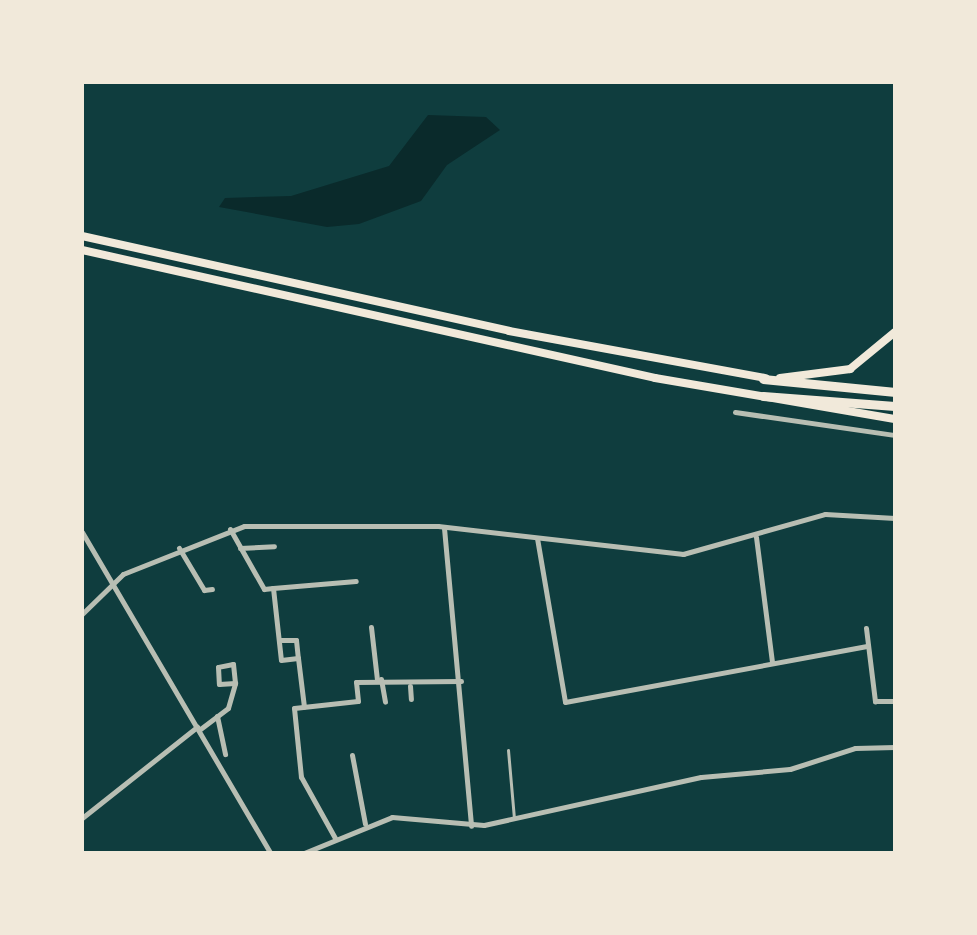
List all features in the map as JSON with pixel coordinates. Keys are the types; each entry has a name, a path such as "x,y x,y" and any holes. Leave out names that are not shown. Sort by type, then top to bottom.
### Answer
{"highway":[{"path":"763,379 895,392"},
{"path":"763,396 895,406"}],"main road":[{"path":"82,236 509,331 763,379 850,369 895,332"},
{"path":"82,250 763,396 895,419"}],"street":[{"path":"735,412 895,435"},
{"path":"82,614 109,584 179,548 230,529 444,528 683,554 756,537 839,512 895,518"},
{"path":"444,528 461,681 471,826"},
{"path":"230,529 264,589 356,581"},
{"path":"82,532 109,584 270,853"},
{"path":"756,537 772,662"},
{"path":"537,538 565,702 867,646"},
{"path":"240,548 274,546"},
{"path":"179,548 204,590 212,589"},
{"path":"273,588 281,660 298,658"},
{"path":"371,627 385,702"},
{"path":"866,628 875,701 895,701"},
{"path":"279,640 296,640 304,707"},
{"path":"82,818 217,716 235,683 233,664 218,667 219,684 235,683"},
{"path":"335,838 301,777 294,708 358,701 356,682 409,676 411,699"},
{"path":"410,686 461,681"},
{"path":"217,716 225,754"},
{"path":"304,853 365,824 416,816 471,826 701,777 796,767 855,748 895,747"},
{"path":"352,755 365,824"}],"lane":[{"path":"508,750 514,819"}],"water":[{"path":"428,115 486,117 500,130 447,165 421,201 359,224 327,227 219,207 225,198 291,196 389,166"}]}
